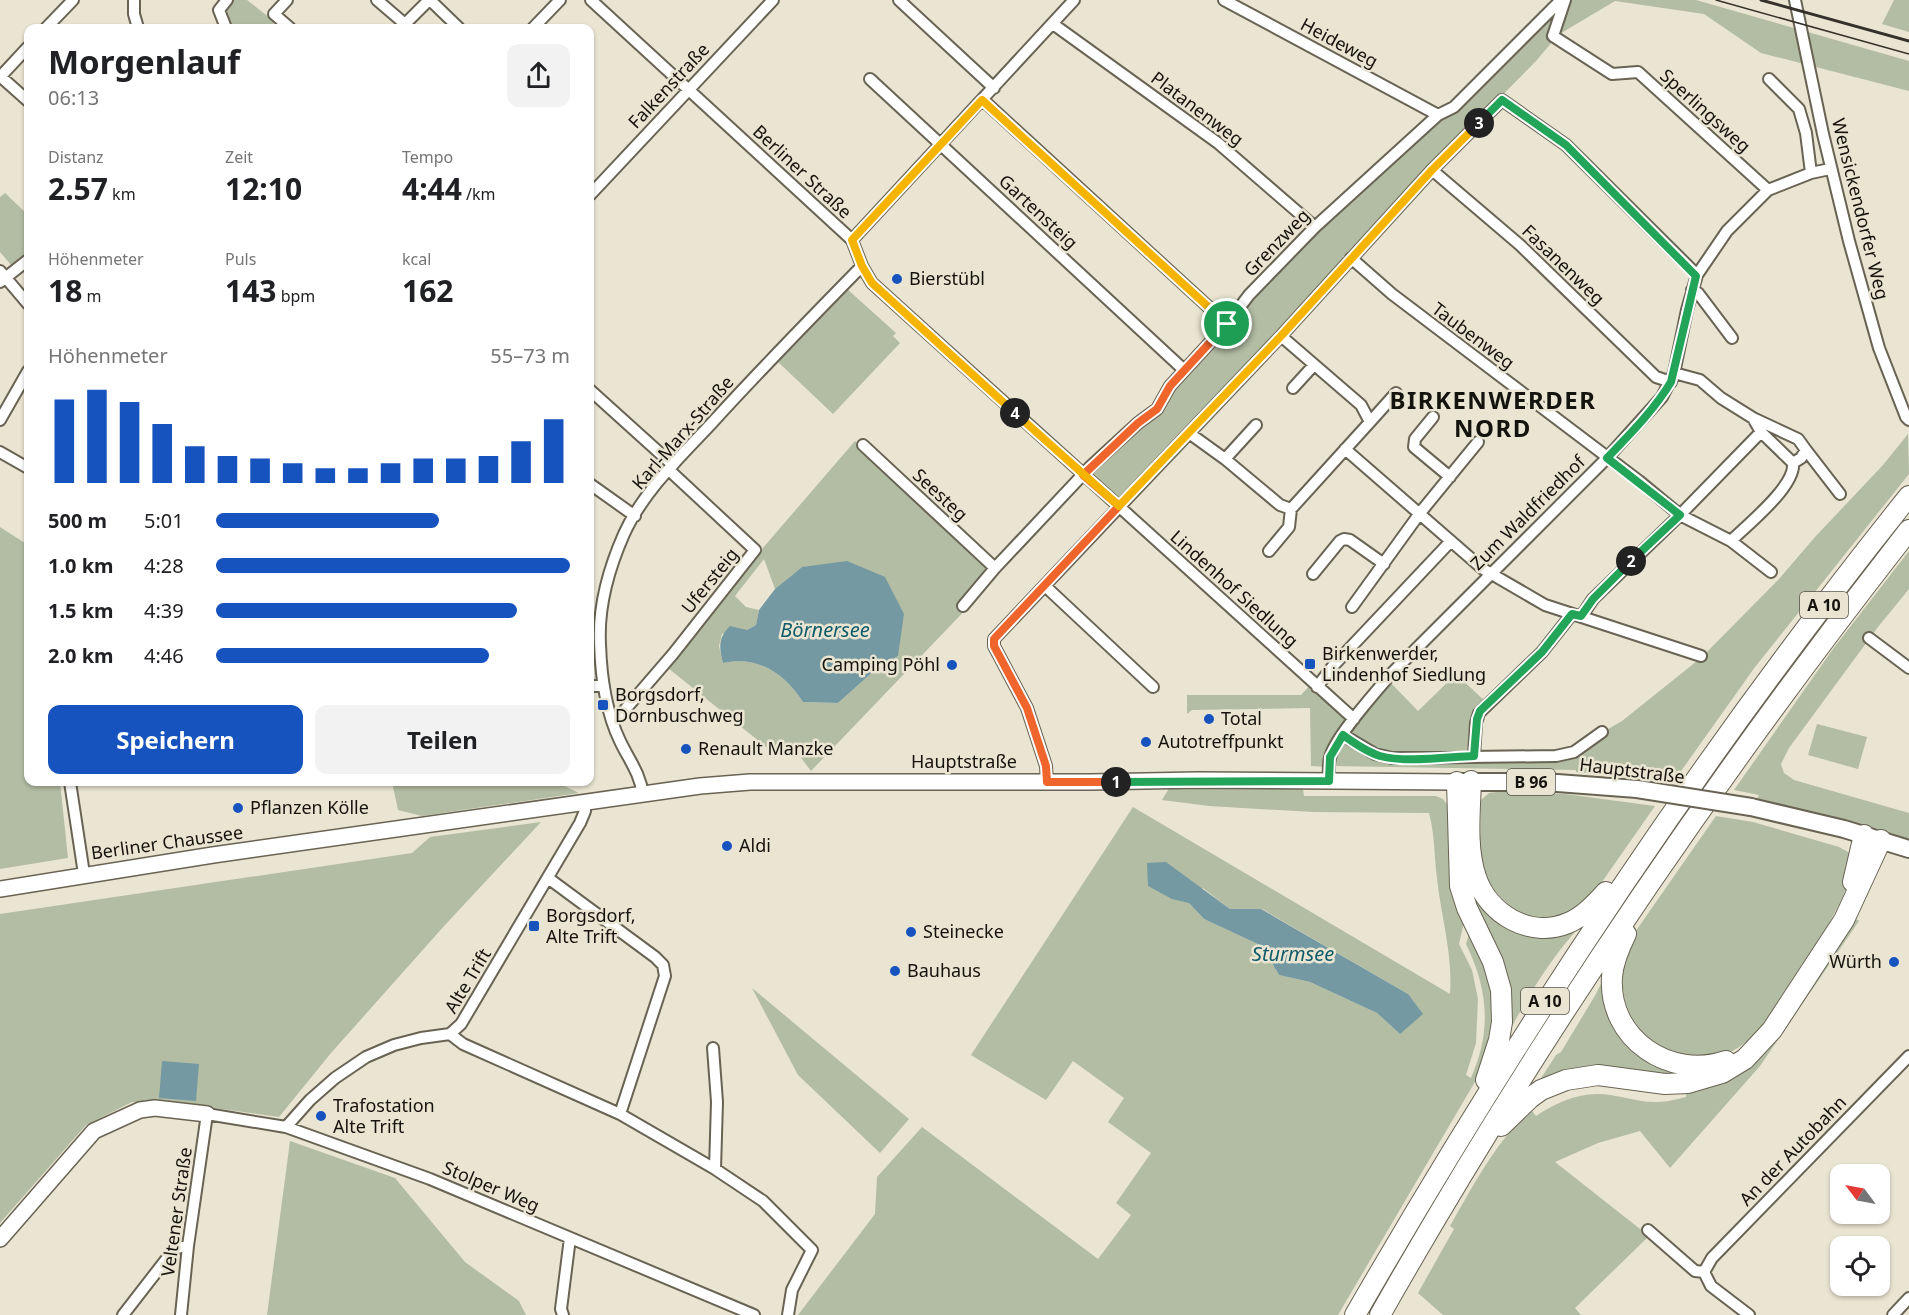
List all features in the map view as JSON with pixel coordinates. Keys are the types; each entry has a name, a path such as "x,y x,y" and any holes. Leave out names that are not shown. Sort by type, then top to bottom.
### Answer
{"highway":[{"name":"A 10","path":"1355,1315 1451,1152 1525,1033 1643,853 1740,716 1909,496"},
{"name":"A 10","path":"1380,1315 1577,990 1654,876 1803,668 1909,530"},
{"path":"1464,781 1476,877 1485,897 1493,907 1514,921 1544,927 1558,926 1574,920 1589,910 1643,853"},
{"path":"1451,1152 1485,1082 1499,1040 1503,1005 1497,971 1467,908 1460,886 1464,781"},
{"path":"1654,876 1616,957 1612,980 1618,1015 1636,1041 1661,1059 1694,1067 1717,1064 1738,1056 1759,1039 1835,922 1849,895 1857,869 1872,837"},
{"path":"1464,1173 1518,1109 1541,1090 1554,1084 1578,1077 1598,1075 1665,1084 1688,1083 1712,1077 1745,1059 1765,1040 1844,920 1872,837"}],"main road":[{"name":"Hauptstraße","path":"804,782 1544,782 1637,789 1751,807 1872,837 1909,849"},
{"name":"Berliner Chaussee","path":"0,889 84,874 643,795 719,785 804,782"},
{"path":"0,1239 94,1131 140,1110 155,1108 207,1114"}],"street":[{"path":"50,24 73,0"},
{"path":"134,0 137,24"},
{"path":"224,24 219,10 227,0"},
{"path":"285,24 274,14 287,0"},
{"path":"376,0 401,24"},
{"path":"405,24 430,0 455,24"},
{"path":"537,24 560,0"},
{"name":"Berliner Straße","path":"591,0 852,240 862,266 872,283 1083,475"},
{"name":"Falkenstraße","path":"594,191 773,0"},
{"path":"899,0 994,88"},
{"path":"852,240 1074,0"},
{"name":"Heideweg","path":"1224,0 1438,115"},
{"name":"Grenzweg","path":"963,606 995,568 1083,475 1138,423 1157,409 1170,386 1227,324 1250,295 1315,227 1438,115 1454,107 1561,0"},
{"name":"Sperlingsweg","path":"1565,0 1553,36 1612,74 1638,72 1768,190"},
{"name":"Wensickendorfer Weg","path":"1795,0 1830,169 1879,348 1909,422 1906,428 1909,430"},
{"name":"Platanenweg","path":"1053,24 1218,143 1315,227"},
{"path":"24,51 0,76 24,97"},
{"name":"Gartensteig","path":"870,79 1184,370"},
{"path":"1769,79 1799,109 1806,133 1810,173"},
{"path":"982,100 1227,324"},
{"path":"1047,782 1046,766 1027,708 994,646 994,639 1281,336 1432,170 1502,100 1566,145 1696,276"},
{"name":"Zum Waldfriedhof","path":"1329,781 1330,757 1354,719 1390,675 1607,458 1662,397 1672,378 1696,276 1727,231 1768,190 1810,173 1830,169"},
{"name":"Fasanenweg","path":"1432,170 1520,245 1656,377 1700,380 1721,398 1753,418 1797,439 1840,494"},
{"name":"Taubenweg","path":"1351,258 1417,313 1680,515 1731,541 1771,572"},
{"path":"24,263 2,277 24,300"},
{"name":"Karl-Marx-Straße","path":"643,795 639,776 620,742 612,721 604,687 600,643 607,585 625,532 671,467 773,357 862,266"},
{"path":"1692,291 1698,294 1732,338"},
{"path":"1281,336 1361,405 1370,422"},
{"path":"1293,387 1314,365"},
{"path":"1,420 24,378"},
{"path":"1269,551 1289,527 1291,509 1396,393"},
{"path":"594,394 671,467"},
{"path":"1433,417 1415,439 1414,447 1450,477"},
{"name":"Fasanenweg","path":"1753,418 1761,432 1793,463"},
{"path":"1225,459 1256,425"},
{"path":"1474,756 1476,723 1479,713 1761,432"},
{"path":"1189,433 1225,459 1280,505 1291,509"},
{"path":"1352,607 1420,513 1478,442"},
{"name":"Seesteg","path":"863,445 995,568"},
{"path":"1345,449 1490,574 1497,576 1534,600 1701,656"},
{"path":"1731,541 1784,488 1794,471 1793,463 1802,458 1806,450"},
{"path":"0,452 24,466"},
{"name":"Ufersteig","path":"612,721 623,712 673,654 755,550 671,467"},
{"name":"Lindenhof Siedlung","path":"1083,475 1354,719"},
{"path":"594,487 635,516"},
{"path":"1313,574 1344,539 1350,540 1384,564"},
{"name":"Zum Waldfriedhof","path":"1317,687 1333,666 1451,541"},
{"path":"1045,586 1153,687"},
{"path":"1869,638 1909,668"},
{"path":"594,686 604,687"},
{"name":"Hauptstraße","path":"1343,735 1367,750 1386,757 1400,758 1563,755 1578,749 1602,732"},
{"path":"71,786 84,874"},
{"name":"Alte Trift","path":"286,1127 310,1100 335,1078 366,1057 394,1045 421,1038 450,1035 461,1024 580,823 585,811 585,803"},
{"path":"548,878 663,965 665,976 620,1114"},
{"path":"450,1035 463,1044 620,1114 715,1169 763,1201 812,1250 792,1290 788,1315"},
{"path":"713,1048 717,1102 715,1169"},
{"name":"An der Autobahn","path":"1704,1272 1712,1258 1909,1056"},
{"name":"Stolper Weg","path":"207,1114 286,1127 430,1179 754,1315"},
{"name":"Veltener Straße","path":"181,1315 207,1114"},
{"path":"1648,1230 1695,1271 1704,1272 1711,1286 1749,1315"},
{"path":"562,1315 570,1238"},
{"path":"123,1315 175,1248 189,1246"},
{"path":"1893,1315 1909,1298"}],"green space":[{"path":"230,0 247,0 275,22 273,24 230,24 223,8"},
{"path":"1557,0 1696,0 1909,61 1909,91 1761,53 1704,14 1615,1 1558,35 1118,505 1086,478 1318,233 1377,175 1451,111 1556,13"},
{"path":"1894,0 1909,0 1909,32 1882,24"},
{"path":"5,193 24,211 24,255 11,265 0,252 0,197"},
{"path":"846,288 896,333 893,336 900,343 833,414 777,361"},
{"path":"1908,434 1909,474 1755,667 1674,781 1576,772 1576,770 1331,766 1343,737 1374,755 1556,757 1603,732 1622,721 1702,657 1779,579 1883,465"},
{"path":"855,441 989,567 966,594 973,602 811,771 793,747 771,751 663,664","holes":["764,559 775,589 802,567 898,656 875,670 838,703 803,702 779,675 759,664 736,661 723,663 719,646 722,634 747,630 756,625 759,610 746,607 735,596"]},
{"path":"0,527 24,542 24,786 60,786 68,858 0,869"},
{"path":"1909,551 1909,589 1878,627 1789,748 1781,764 1784,773 1794,780 1909,813 1909,839 1876,828 1757,799 1759,795 1734,790 1833,649"},
{"path":"1456,674 1487,703 1480,711 1473,755 1392,757 1344,735 1388,680 1418,711"},
{"path":"1312,683 1353,719 1328,767 1311,766 1310,708 1192,710 1187,714 1187,695 1301,695"},
{"path":"1817,724 1867,737 1858,769 1808,755"},
{"path":"393,786 564,786 579,793 422,816 398,810"},
{"path":"1170,787 1303,789 1304,796 1436,796 1443,799 1449,807 1465,918 1459,944 1472,970 1478,999 1476,1043 1466,1075 1471,1078 1482,1044 1485,1010 1479,977 1466,944 1470,930 1488,966 1496,1020 1479,1075 1338,1315 798,1315 875,1214 877,1177 922,1127 1098,1259 1131,1215 1116,1203 1151,1153 1108,1122 1124,1098 1073,1061 1046,1100 971,1055 1133,807 1450,994 1448,950 1429,813 1313,812 1209,806 1162,800","holes":["1203,888 1230,909 1262,909 1408,994 1400,1034 1377,1013 1310,982 1279,975 1262,946 1204,919 1189,903"]},
{"path":"1504,791 1565,794 1655,806 1588,902 1556,920 1529,919 1508,911 1485,880 1480,857 1481,800 1489,793"},
{"path":"1716,816 1753,822 1839,847 1851,856 1848,880 1841,901 1820,938 1764,1022 1738,1048 1717,1057 1700,1059 1661,1046 1646,1035 1635,1022 1627,1007 1623,990 1623,972 1627,954 1636,937 1633,935"},
{"path":"541,822 331,1053 279,1117 200,1106 132,1102 86,1125 0,1223 0,914 412,853 430,837"},
{"path":"1467,875 1483,905 1572,928 1574,933 1545,971 1505,1039"},
{"path":"1853,917 1859,921 1760,1066 1670,1168 1640,1131 1598,1143 1555,1162 1649,1236 1575,1308 1581,1315 1443,1315 1418,1293 1454,1229 1450,1226 1476,1180 1508,1134 1532,1111 1536,1116 1557,1104 1589,1094 1665,1102 1686,1097 1686,1090 1725,1078"},
{"path":"1606,973 1611,1015 1702,1074 1536,1086 1556,1055 1561,1052"},
{"path":"752,988 909,1119 880,1153 798,1075"},
{"path":"290,1141 395,1178 465,1262 519,1301 526,1315 267,1315"}],"water":[{"name":"Börnersee","path":"847,561 885,577 904,614 898,656 875,670 838,703 803,702 779,675 759,664 736,661 723,663 720,643 730,626 747,630 756,625 759,610 775,589 802,567"},
{"name":"Sturmsee","path":"1166,862 1230,909 1261,909 1408,994 1423,1014 1400,1034 1377,1013 1310,982 1279,975 1262,946 1204,919 1189,903 1172,899 1148,886 1147,863"},
{"path":"162,1061 199,1064 196,1101 159,1098"}],"tram line":[{"path":"1716,0 1909,54"}],"railway":[{"path":"1761,0 1909,41"}],"place":[{"name":"Bierstübl","path":"897,279"},
{"name":"Birkenwerder, Lindenhof Siedlung","path":"1310,664"},
{"name":"Camping Pöhl","path":"952,665"},
{"name":"Borgsdorf, Dornbuschweg","path":"603,705"},
{"name":"Total","path":"1209,719"},
{"name":"Autotreffpunkt","path":"1146,742"},
{"name":"Renault Manzke","path":"686,749"},
{"name":"Pflanzen Kölle","path":"238,808"},
{"name":"Aldi","path":"727,846"},
{"name":"Borgsdorf, Alte Trift","path":"534,926"},
{"name":"Steinecke","path":"911,932"},
{"name":"Würth","path":"1894,962"},
{"name":"Bauhaus","path":"895,971"},
{"name":"Trafostation Alte Trift","path":"321,1116"}],"district":[{"name":"BIRKENWERDER NORD","path":"1493,415"}],"route":[{"path":"1227,324 982,100 852,240 862,266 872,283 1083,475 1119,506 1281,336 1432,170 1502,100 1566,145 1696,276 1671,382 1645,418 1607,458 1680,515 1593,599 1581,616 1572,614 1542,652 1480,711 1477,719 1474,756 1386,757 1367,750 1343,735 1330,757 1329,781 1047,782 1046,766 1022,694 999,656 994,646 994,639 1119,506 1083,475 1122,437 1157,409 1170,386 1227,324"}]}
